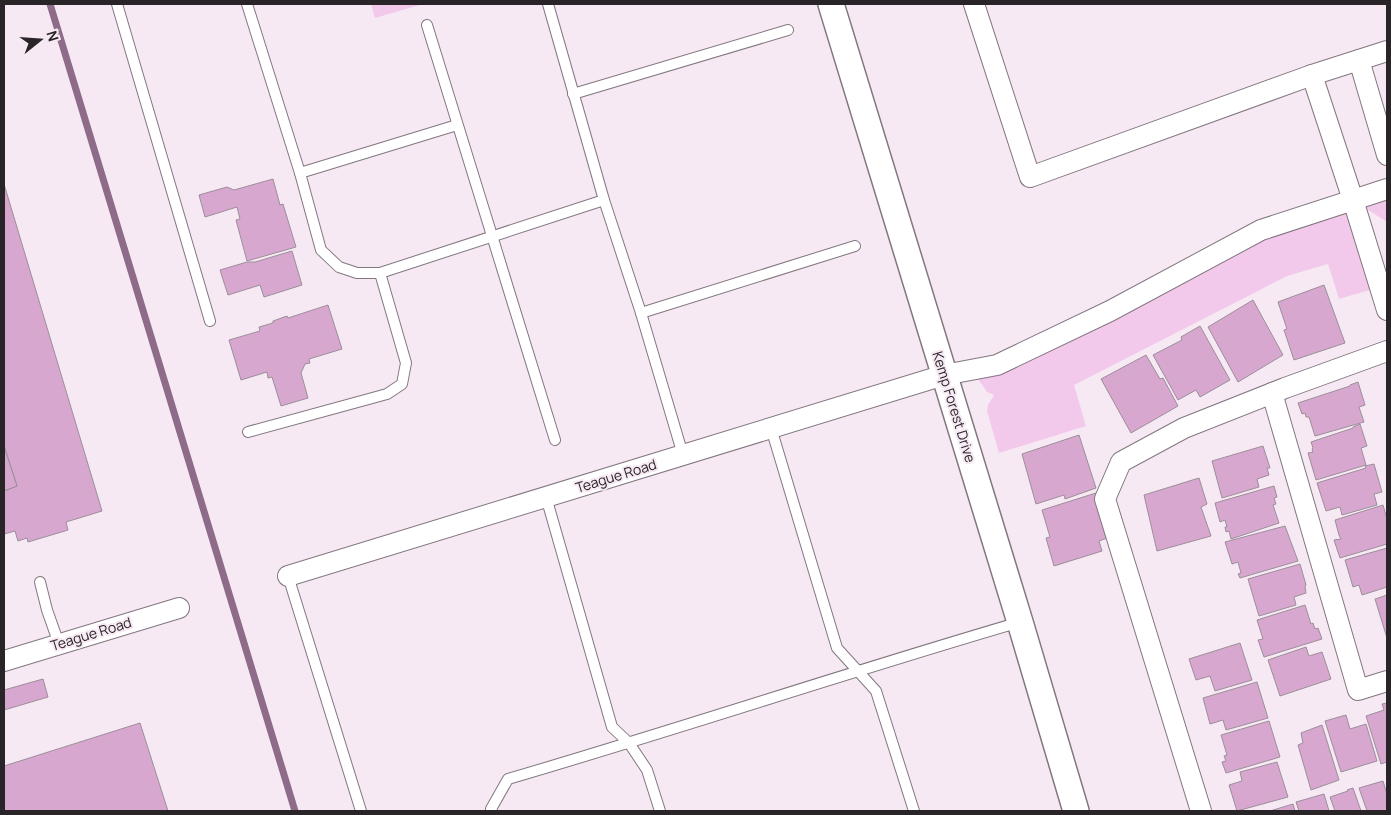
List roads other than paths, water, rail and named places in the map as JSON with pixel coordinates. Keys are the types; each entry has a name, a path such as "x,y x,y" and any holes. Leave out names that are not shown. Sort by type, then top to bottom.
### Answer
{"street":[{"name":"Kemp Forest Drive","path":"831,4 1076,811"},
{"path":"974,4 1030,177 1312,75 1387,52"},
{"path":"1359,60 1387,155"},
{"path":"1312,75 1387,310"},
{"name":"Teague Road","path":"288,576 944,376 997,365 1110,311 1261,230 1387,189"},
{"path":"1201,811 1105,499 1121,462 1184,428 1272,393 1387,351"},
{"path":"1272,393 1358,690 1387,681"},
{"name":"Teague Road","path":"4,661 179,608"}],"lane":[{"path":"117,4 210,321"},
{"path":"247,4 300,173 321,250 339,267 357,273 380,274 604,200"},
{"path":"548,4 604,200 641,312 683,455"},
{"path":"427,25 555,440"},
{"path":"573,94 788,30"},
{"path":"300,173 458,125"},
{"path":"641,312 855,246"},
{"path":"248,432 387,394 402,384 406,363 380,274"},
{"path":"771,428 837,648 859,670 876,691 914,811"},
{"path":"546,497 612,727 629,743 647,770 660,811"},
{"path":"288,576 361,811"},
{"path":"40,582 58,644"},
{"path":"492,811 508,779 1020,622"}],"waterway":[{"path":"50,4 295,811"}]}
